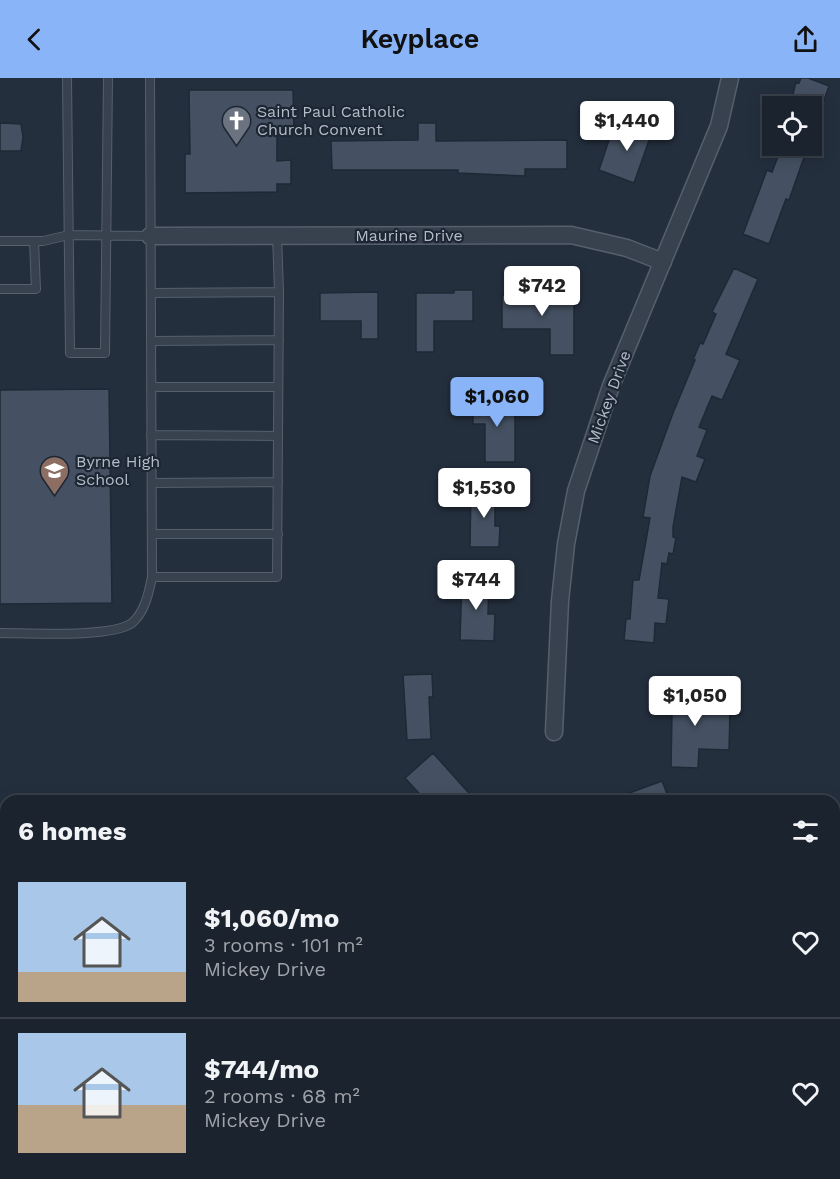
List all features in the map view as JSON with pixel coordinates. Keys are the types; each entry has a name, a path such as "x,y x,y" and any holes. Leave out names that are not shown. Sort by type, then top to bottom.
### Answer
{"street":[{"name":"Mickey Drive","path":"554,732 560,601 566,544 576,491 610,386 719,126 730,78"},
{"name":"Maurine Drive","path":"150,236 571,235 627,248 663,262"}],"lane":[{"path":"67,78 70,353 105,353 108,78"},
{"path":"0,633 94,632 123,628 139,616 149,592 152,577 150,78"},
{"path":"0,241 34,241 69,235 150,236"},
{"path":"152,577 277,577 279,292 277,235"},
{"path":"0,289 36,289 34,241"},
{"path":"151,293 279,292"},
{"path":"151,341 279,340"},
{"path":"151,387 278,387"},
{"path":"152,435 278,436"},
{"path":"152,483 278,482"},
{"path":"152,534 278,534"}],"building":[{"path":"801,78 808,78 829,86 822,106 822,96 792,96 796,82 799,83"},
{"path":"189,90 293,90 294,129 277,129 277,161 291,160 291,184 277,184 277,192 185,193 185,154 190,154"},
{"path":"630,120 653,129 634,183 599,170 611,134 624,136"},
{"path":"0,123 21,124 23,137 21,151 0,151"},
{"path":"418,123 436,123 436,141 567,140 567,169 525,169 525,176 458,173 458,170 332,170 331,141 418,140"},
{"path":"778,156 804,156 789,200 786,199 769,244 743,234 767,170 772,172"},
{"path":"734,268 758,279 726,354 740,360 722,400 712,396 699,427 707,430 697,456 705,459 696,482 682,477 673,527 673,537 676,538 673,554 669,553 667,564 662,563 658,598 669,599 666,624 655,623 654,643 624,640 626,619 630,619 633,580 639,580 650,518 643,517 650,476 695,360 693,360 716,314 712,312"},
{"path":"454,290 473,290 473,321 434,321 434,352 416,352 416,293 454,293"},
{"path":"525,291 547,291 547,294 556,294 556,297 574,297 574,355 550,355 550,329 502,329 502,295 525,294"},
{"path":"378,292 378,339 361,339 361,321 320,321 320,293"},
{"name":"Byrne High School","path":"109,389 112,603 0,604 0,390"},
{"path":"473,400 515,400 515,462 485,462 485,424 473,424"},
{"path":"471,487 495,488 495,526 500,526 499,547 470,547"},
{"path":"462,577 489,578 488,614 495,614 494,641 460,640"},
{"path":"432,674 433,697 429,697 431,739 407,740 403,675"},
{"path":"668,687 700,688 700,711 730,711 729,750 699,749 698,768 671,767 672,714 667,714"},
{"path":"433,753 471,795 421,795 405,778"},
{"path":"662,781 668,795 624,795"}],"place":[{"name":"Saint Paul Catholic Church Convent","path":"236,146"},
{"name":"Byrne High School","path":"55,496"}]}
